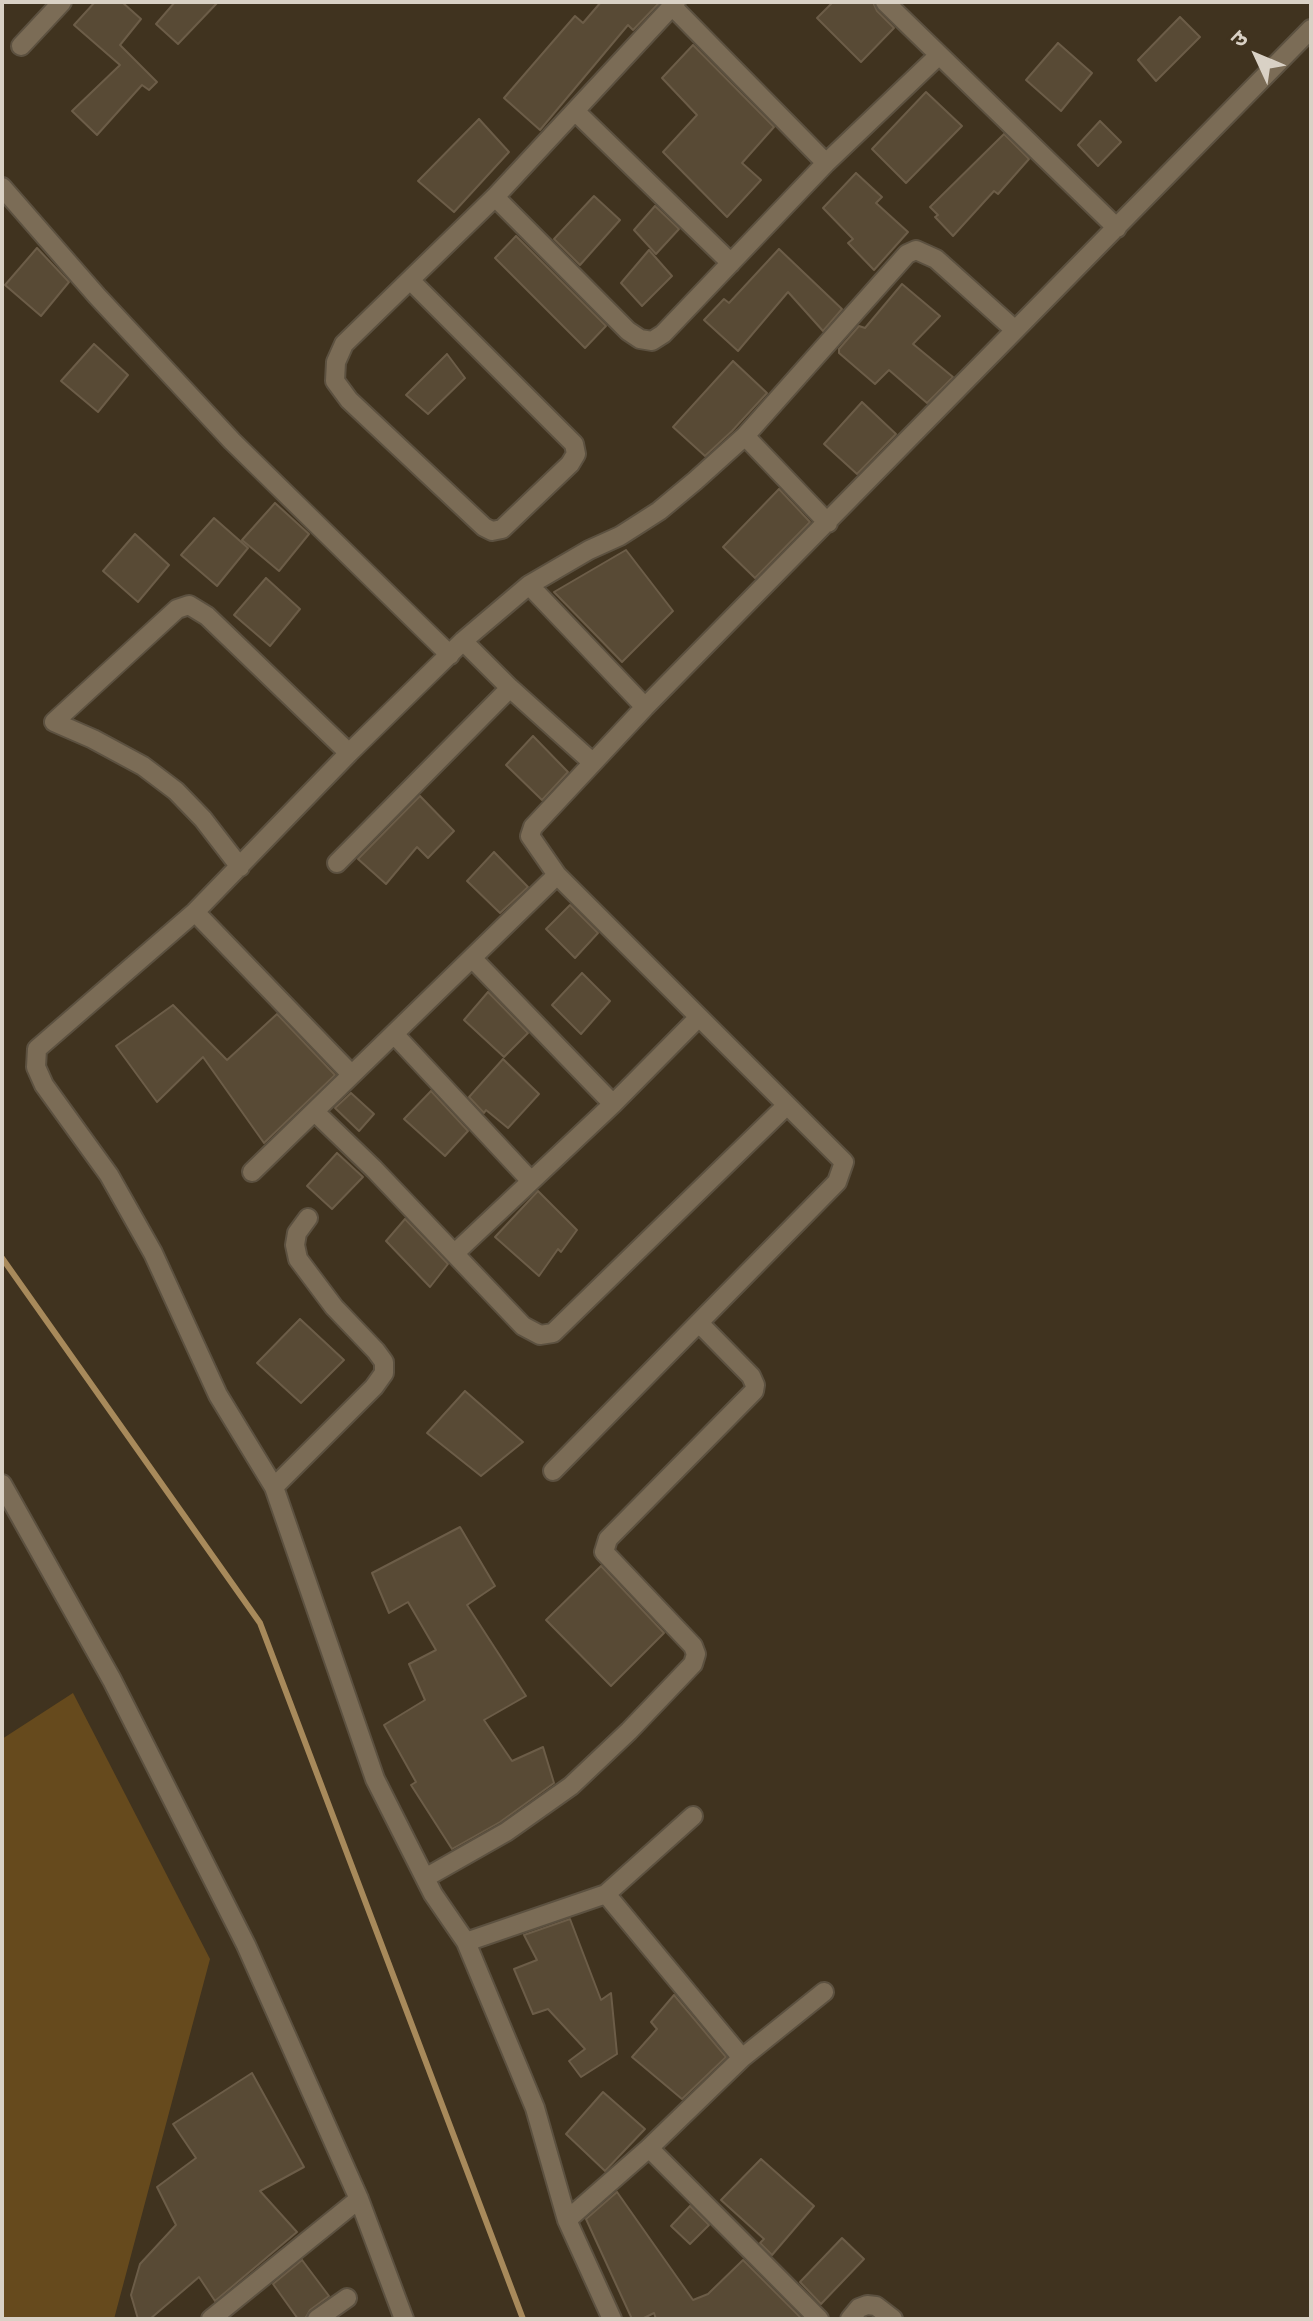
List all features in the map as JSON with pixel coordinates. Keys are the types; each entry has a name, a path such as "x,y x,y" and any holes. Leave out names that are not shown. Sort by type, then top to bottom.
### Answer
{"street":[{"path":"21,46 62,2"},
{"path":"885,2 1117,228"},
{"path":"410,280 574,444 576,454 570,464 502,529 492,531 484,527 349,400 335,381 336,362 344,344 495,197 674,4 826,163"},
{"path":"553,1471 837,1182 844,1162 557,875 530,836 533,827 645,707 1311,29"},
{"path":"495,197 640,339 652,341 663,334 826,163 938,56"},
{"path":"576,112 731,263"},
{"path":"2,187 97,296 232,441 450,655"},
{"path":"612,2319 567,2220 535,2108 466,1942 425,1878 375,1779 274,1487 218,1395 153,1253 109,1175 44,1085 36,1067 37,1049 195,912 463,641 529,585 620,536 659,511 745,436 902,259 916,250 936,259 1015,330"},
{"path":"745,436 828,523"},
{"path":"529,585 645,707"},
{"path":"240,867 203,819 176,791 143,766 54,722 177,609 189,605 207,616 349,753"},
{"path":"463,641 592,762"},
{"path":"337,863 510,688"},
{"path":"252,1172 557,875"},
{"path":"195,912 351,1074"},
{"path":"472,958 613,1104"},
{"path":"455,1253 613,1104 698,1018"},
{"path":"394,1034 531,1181"},
{"path":"315,1112 523,1326 540,1335 553,1333 786,1106"},
{"path":"274,1487 374,1387 384,1373 384,1362 376,1351 334,1307 298,1259 295,1245 297,1233 308,1218"},
{"path":"425,1878 506,1832 571,1786 693,1664 696,1654 693,1646 604,1552 608,1539 754,1391 751,1376 699,1323"},
{"path":"2,1484 112,1680 246,1945 359,2199 404,2319"},
{"path":"466,1942 606,1894 693,1816"},
{"path":"606,1894 742,2058"},
{"path":"567,2220 649,2148 742,2058 824,1992"},
{"path":"649,2148 819,2319"},
{"path":"211,2319 359,2199"},
{"path":"317,2319 347,2298"},
{"path":"850,2319 859,2308 867,2305 876,2306 893,2319"}],"shaded area":[{"path":"73,1693 210,1959 114,2319 2,2319 2,1739"}],"building":[{"path":"95,2 122,2 141,19 120,45 157,82 149,90 142,85 97,135 72,111 120,65 74,25"},
{"path":"175,2 218,2 178,44 156,24"},
{"path":"601,2 660,2 633,30 628,25 540,130 504,98 575,16 583,23"},
{"path":"833,2 873,2 877,11 894,28 861,62 817,18"},
{"path":"1180,17 1200,37 1156,81 1138,60"},
{"path":"1058,43 1092,73 1061,111 1026,80"},
{"path":"693,45 774,127 742,163 761,180 727,217 663,152 697,115 662,78"},
{"path":"926,92 962,126 906,183 872,149"},
{"path":"479,119 509,152 454,212 418,181"},
{"path":"1100,121 1121,142 1098,166 1078,145"},
{"path":"1004,134 1029,159 998,194 994,191 953,236 930,207"},
{"path":"856,173 882,197 876,203 908,232 874,270 848,243 853,239 823,208"},
{"path":"594,196 620,220 580,265 554,239"},
{"path":"655,206 679,229 656,254 634,230"},
{"path":"516,236 606,326 585,348 495,258"},
{"path":"37,248 69,282 41,316 5,285"},
{"path":"779,249 842,309 823,331 788,292 738,351 704,320 724,299 729,303"},
{"path":"649,250 672,276 642,306 621,283"},
{"path":"902,284 940,316 913,344 953,377 927,403 889,370 875,384 839,353 859,326 865,328"},
{"path":"94,344 128,375 98,412 61,381"},
{"path":"447,354 465,378 428,414 406,395"},
{"path":"733,361 767,393 705,456 673,427"},
{"path":"862,402 896,434 857,474 824,444"},
{"path":"779,489 810,522 755,578 723,547"},
{"path":"275,503 309,534 279,571 242,540"},
{"path":"214,518 248,548 217,586 181,555"},
{"path":"135,534 169,565 138,602 103,571"},
{"path":"626,550 673,611 622,662 554,592"},
{"path":"266,578 300,609 270,646 234,615"},
{"path":"533,736 568,772 542,800 506,765"},
{"path":"420,796 454,831 428,858 417,847 386,884 358,859"},
{"path":"494,852 528,887 500,913 467,881"},
{"path":"570,905 598,933 575,958 546,929"},
{"path":"582,973 610,1001 581,1034 552,1005"},
{"path":"488,992 528,1033 504,1057 464,1020"},
{"path":"173,1005 227,1060 277,1014 335,1075 264,1143 203,1057 157,1102 116,1046"},
{"path":"503,1059 539,1094 508,1128 486,1110 484,1113 469,1097"},
{"path":"431,1091 468,1131 445,1156 404,1119"},
{"path":"351,1093 374,1114 359,1131 335,1108"},
{"path":"337,1153 363,1177 332,1209 307,1186"},
{"path":"538,1191 577,1230 561,1252 558,1249 539,1276 495,1237"},
{"path":"405,1219 448,1264 430,1287 386,1241"},
{"path":"300,1319 344,1360 301,1403 257,1363"},
{"path":"465,1391 523,1442 481,1476 427,1433"},
{"path":"460,1527 495,1586 467,1605 526,1696 484,1720 512,1761 543,1747 554,1783 500,1822 452,1849 411,1785 416,1782 384,1725 425,1700 409,1664 436,1650 408,1602 389,1613 372,1573"},
{"path":"601,1566 664,1633 611,1686 546,1620"},
{"path":"570,1919 601,2000 611,1993 617,2054 581,2077 569,2061 585,2049 548,2009 533,2014 514,1969 537,1960 524,1935"},
{"path":"674,1995 726,2057 682,2099 632,2057 657,2029 651,2022"},
{"path":"252,2073 304,2167 260,2191 297,2232 215,2301 199,2277 150,2319 138,2319 131,2295 140,2264 176,2225 157,2187 196,2158 173,2124"},
{"path":"603,2092 645,2129 605,2171 566,2134"},
{"path":"761,2159 814,2206 772,2255 760,2243 764,2239 721,2200"},
{"path":"617,2192 693,2300 708,2294 743,2260 802,2319 656,2319 654,2313 642,2319 632,2319 586,2219"},
{"path":"690,2206 709,2225 690,2244 671,2226"},
{"path":"842,2238 864,2259 821,2304 800,2282"},
{"path":"302,2260 329,2296 310,2310 305,2319 298,2319 273,2284"}],"waterway":[{"path":"2,1258 260,1623 523,2319"}]}
